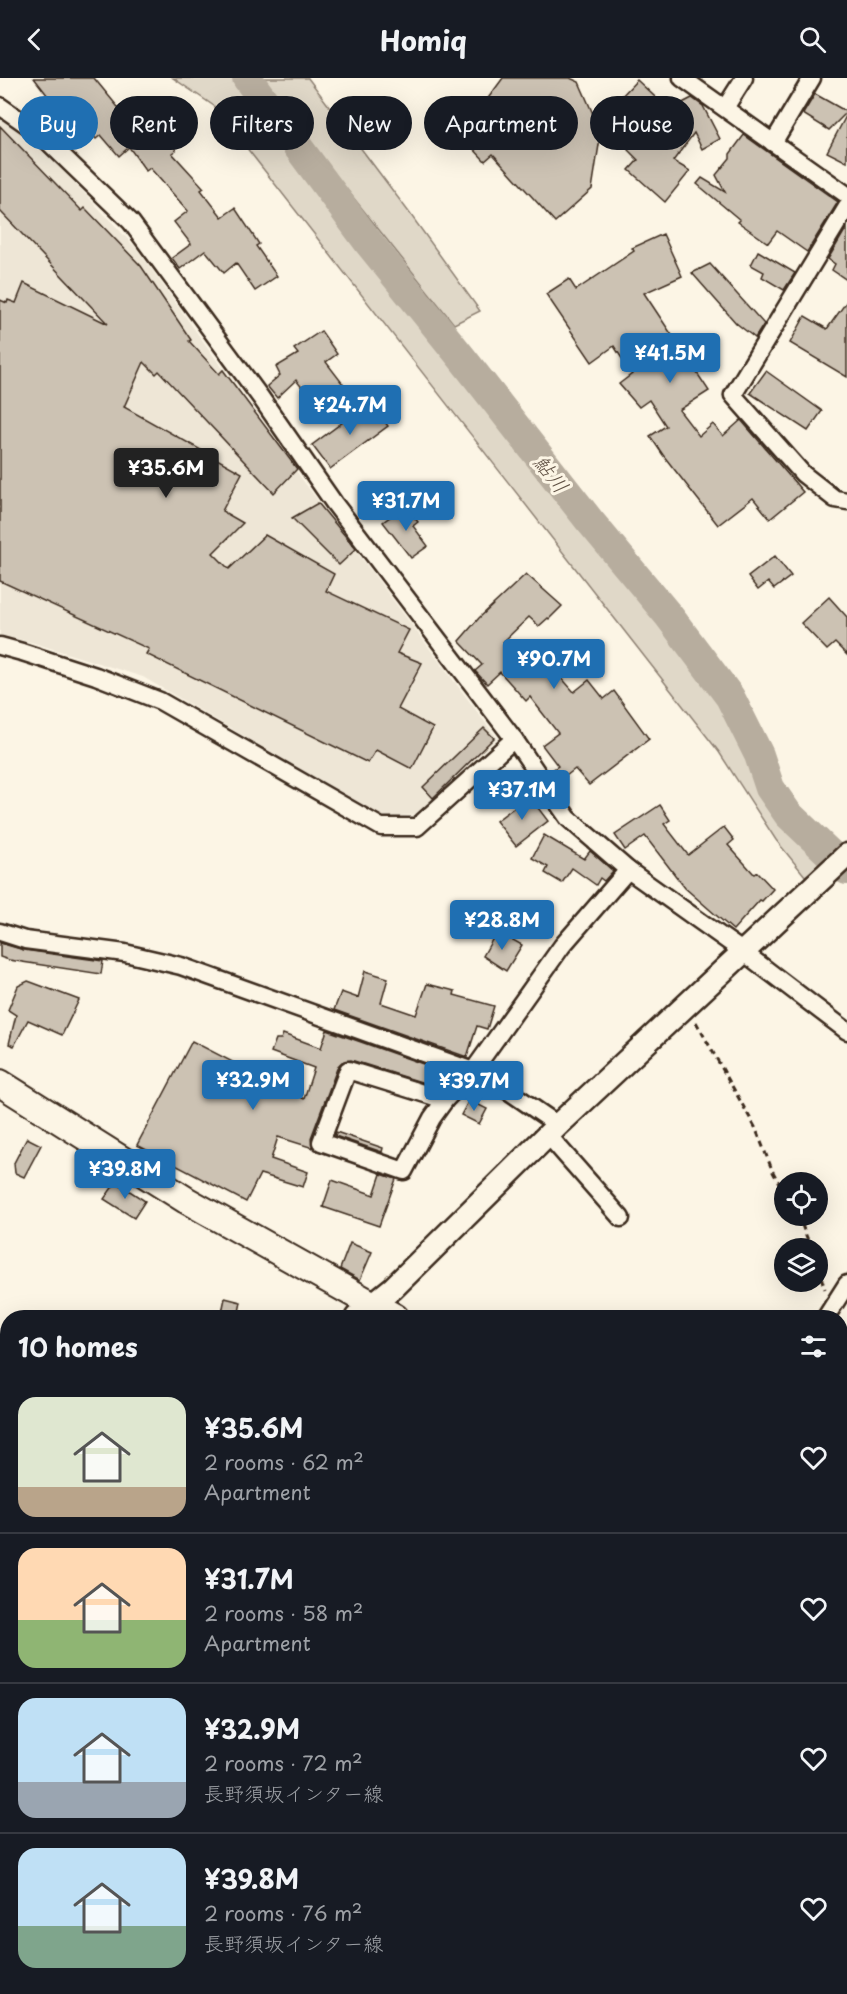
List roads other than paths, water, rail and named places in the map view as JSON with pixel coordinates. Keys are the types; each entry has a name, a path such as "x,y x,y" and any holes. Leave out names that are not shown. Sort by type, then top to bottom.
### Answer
{"main road":[{"path":"0,1083 362,1310"}],"street":[{"path":"682,78 847,195"},
{"path":"725,108 744,78"},
{"path":"773,143 812,78"},
{"path":"0,106 40,134 131,222 261,398 334,503 514,739 568,818 628,870 742,951 847,1031"},
{"path":"847,207 733,394 803,474 835,499 847,501"},
{"path":"0,646 86,673 160,701 381,827 417,827 514,739"},
{"path":"365,1310 393,1288 553,1130 847,855"},
{"path":"445,1100 348,1070 321,1142 404,1171 432,1118 445,1100 473,1071 562,946 628,870"},
{"path":"0,932 25,940 125,953 181,966 473,1071 510,1092 553,1130 621,1218"},
{"path":"830,1310 847,1284"}],"waterway":[{"name":"鮎川","path":"247,78 369,243 589,520 669,616 730,697 759,755 770,788 788,814 847,870"}]}
